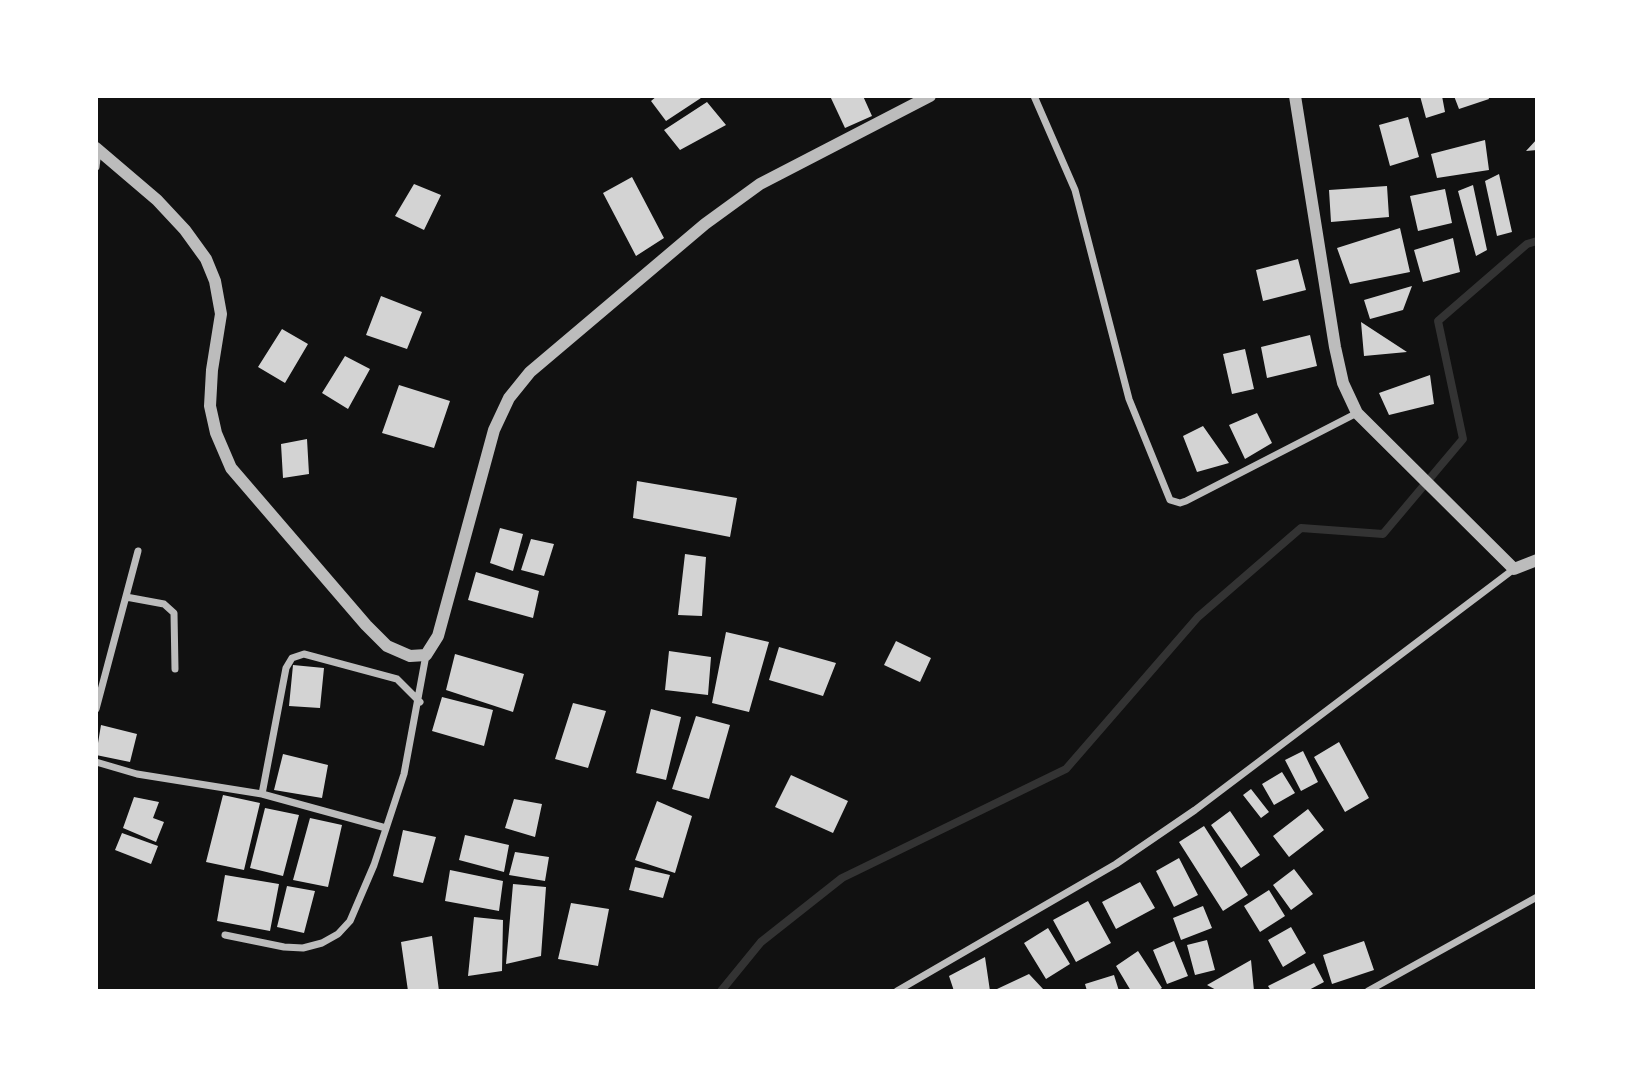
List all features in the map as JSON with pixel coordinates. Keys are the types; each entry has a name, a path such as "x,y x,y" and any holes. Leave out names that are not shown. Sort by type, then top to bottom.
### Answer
{"street":[{"path":"225,935 284,947 303,948 322,943 350,921 361,900 404,774 420,702 426,655 438,635 494,430 509,398 530,372 705,224 760,184 930,96"},
{"path":"1034,96 1075,190 1129,399 1170,500 1180,503 1357,413"},
{"path":"1295,96 1343,383 1357,413 1514,569"},
{"path":"97,149 157,200 185,230 205,259 215,281 221,314 212,370 210,406 216,433 232,468 387,646 410,656 426,655"},
{"path":"96,167 97,149"},
{"path":"96,709 138,551"},
{"path":"897,991 1116,864 1161,834 1514,569 1537,560"},
{"path":"126,597 164,604 174,613 175,669"},
{"path":"262,794 286,668 292,658 304,654 397,679 420,702"},
{"path":"96,762 137,774 262,794 386,828"},
{"path":"1368,991 1537,897"}],"building":[{"path":"657,96 704,96 666,121 651,101"},
{"path":"830,96 863,96 872,116 845,128"},
{"path":"1420,96 1442,96 1445,112 1426,118"},
{"path":"1454,96 1488,96 1489,99 1459,109"},
{"path":"707,102 726,125 680,150 664,130"},
{"path":"1408,117 1419,157 1390,166 1379,125"},
{"path":"1537,139 1537,150 1526,151"},
{"path":"1485,140 1489,170 1437,178 1431,154"},
{"path":"1499,174 1512,232 1497,236 1485,181"},
{"path":"632,177 664,238 636,256 603,193"},
{"path":"414,184 441,195 424,230 395,216"},
{"path":"1473,185 1487,250 1476,256 1458,191"},
{"path":"1387,186 1389,217 1331,222 1329,190"},
{"path":"1445,189 1452,223 1418,231 1410,196"},
{"path":"1400,228 1410,272 1350,284 1337,248"},
{"path":"1453,238 1460,272 1423,282 1414,250"},
{"path":"1298,259 1306,290 1263,301 1256,270"},
{"path":"1412,286 1403,310 1370,319 1364,300"},
{"path":"381,296 422,312 407,349 366,335"},
{"path":"1361,322 1407,352 1364,356"},
{"path":"282,329 308,344 285,383 258,367"},
{"path":"1310,335 1317,366 1267,378 1261,347"},
{"path":"1245,349 1254,389 1232,394 1223,354"},
{"path":"345,356 370,369 348,409 322,393"},
{"path":"1430,375 1434,404 1389,415 1379,393"},
{"path":"399,385 450,401 434,448 382,433"},
{"path":"1257,413 1272,443 1245,459 1229,425"},
{"path":"1203,426 1229,463 1197,472 1183,436"},
{"path":"307,439 309,474 283,478 281,444"},
{"path":"637,481 737,498 730,537 633,518"},
{"path":"500,528 523,534 513,571 490,563"},
{"path":"531,539 554,544 544,576 521,570"},
{"path":"685,554 706,557 702,616 678,615"},
{"path":"476,572 539,591 533,618 468,600"},
{"path":"726,632 769,642 749,712 712,703"},
{"path":"896,641 931,658 920,682 884,665"},
{"path":"779,647 836,663 823,696 769,680"},
{"path":"669,651 711,657 708,695 665,690"},
{"path":"455,654 524,674 513,712 446,690"},
{"path":"293,665 324,668 320,708 289,706"},
{"path":"442,697 493,710 484,746 432,731"},
{"path":"573,703 606,711 588,768 555,759"},
{"path":"651,709 681,717 666,780 636,773"},
{"path":"696,716 730,725 709,799 672,789"},
{"path":"101,725 137,734 130,762 96,755"},
{"path":"1339,742 1369,798 1345,812 1314,757"},
{"path":"1303,751 1318,782 1301,791 1285,760"},
{"path":"283,754 328,765 322,798 274,790"},
{"path":"1282,772 1295,793 1274,805 1262,784"},
{"path":"791,775 848,801 833,833 775,807"},
{"path":"1251,789 1269,812 1261,818 1243,795"},
{"path":"223,795 260,803 244,870 206,862"},
{"path":"134,797 159,802 153,818 164,822 156,842 123,828"},
{"path":"514,799 542,804 535,837 505,828"},
{"path":"657,801 692,816 675,873 635,860"},
{"path":"265,808 299,815 283,876 250,868"},
{"path":"1308,809 1324,830 1289,857 1273,836"},
{"path":"1230,811 1260,855 1241,868 1211,825"},
{"path":"310,818 342,825 328,887 293,880"},
{"path":"1204,826 1248,895 1223,911 1179,842"},
{"path":"403,830 436,837 423,883 393,876"},
{"path":"122,833 158,846 151,864 115,850"},
{"path":"465,835 509,845 504,872 459,860"},
{"path":"515,852 549,857 545,881 509,875"},
{"path":"1179,858 1198,895 1174,907 1156,871"},
{"path":"635,867 670,875 663,898 629,890"},
{"path":"1294,869 1313,894 1291,910 1273,885"},
{"path":"450,870 503,881 499,911 445,901"},
{"path":"225,875 279,884 270,931 217,921"},
{"path":"1140,882 1155,908 1116,929 1102,902"},
{"path":"513,884 546,887 541,956 506,964"},
{"path":"287,886 315,891 304,933 277,927"},
{"path":"1269,890 1285,916 1260,932 1244,906"},
{"path":"1088,901 1111,943 1076,962 1053,920"},
{"path":"571,903 609,909 598,966 558,959"},
{"path":"1203,906 1212,928 1181,940 1173,918"},
{"path":"474,917 503,920 502,971 468,976"},
{"path":"1291,927 1306,953 1283,967 1268,940"},
{"path":"1048,928 1070,964 1046,979 1024,943"},
{"path":"432,936 439,991 408,991 401,942"},
{"path":"1207,940 1215,970 1195,975 1187,945"},
{"path":"1174,941 1188,976 1167,984 1153,950"},
{"path":"1364,941 1374,970 1332,984 1323,955"},
{"path":"1138,951 1162,988 1157,991 1131,991 1116,966"},
{"path":"985,957 990,991 954,991 949,976"},
{"path":"1251,960 1254,991 1218,991 1207,985"},
{"path":"1314,963 1324,982 1307,991 1271,991 1268,986"},
{"path":"1029,974 1044,990 997,989"},
{"path":"1114,975 1119,991 1087,991 1085,984"}],"waterway":[{"path":"721,991 761,942 842,878 1066,769 1198,617 1301,528 1383,534 1463,439 1438,321 1527,244 1537,241"}]}
